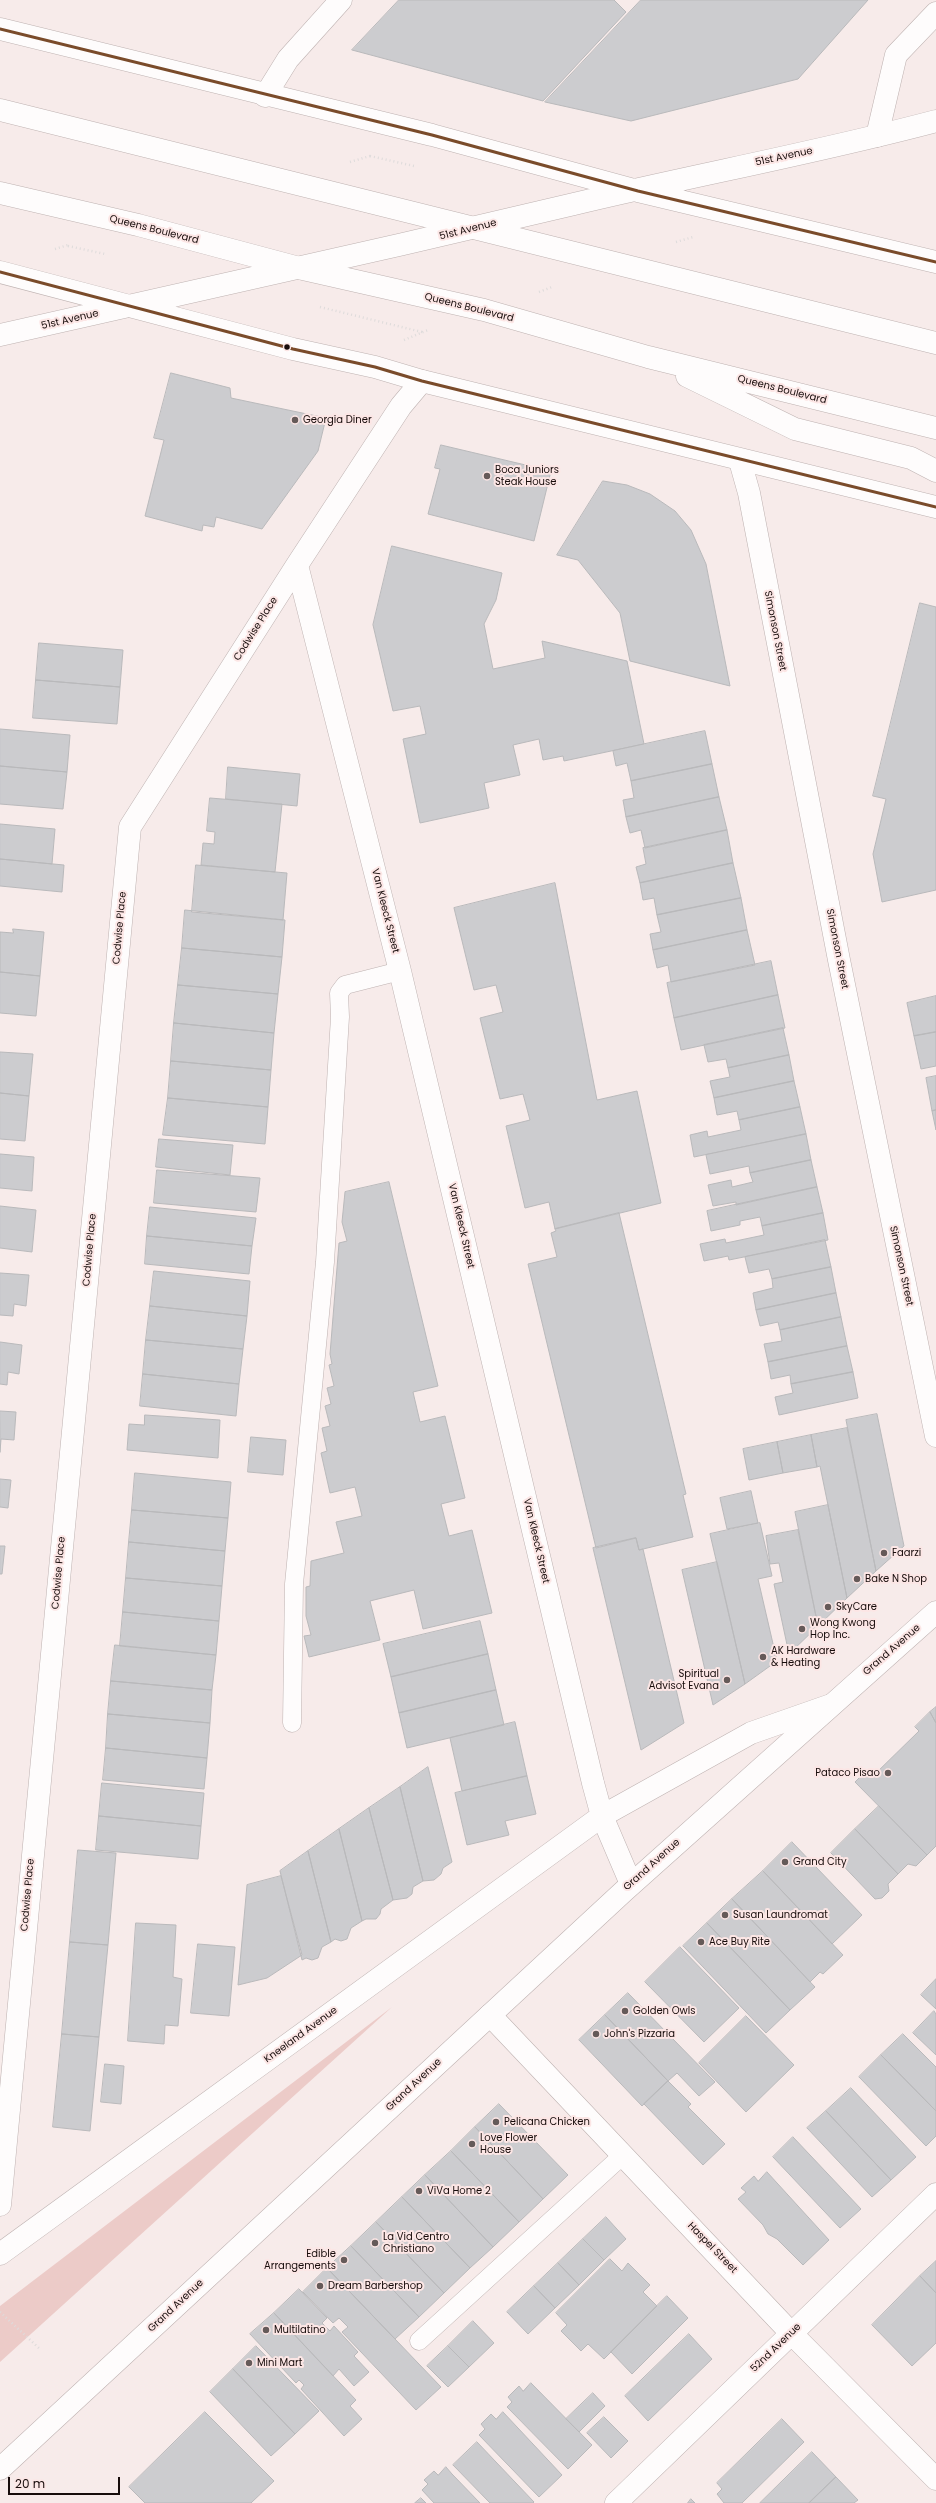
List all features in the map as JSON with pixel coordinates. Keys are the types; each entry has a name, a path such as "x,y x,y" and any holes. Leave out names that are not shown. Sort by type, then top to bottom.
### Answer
{"street":[{"path":"266,96 288,59 341,0"},
{"path":"877,136 896,55 936,13"},
{"path":"0,29 266,96 432,135 638,191 936,262"},
{"path":"0,110 289,180 475,229 936,343"},
{"name":"51st Avenue","path":"0,335 303,269 475,229 576,203 638,191 936,121"},
{"name":"Queens Boulevard","path":"0,194 138,225 303,269 484,310 648,357 936,428"},
{"path":"0,272 294,349 375,367 422,381 740,461 936,507"},
{"path":"648,357 795,429 912,458 936,471"},
{"name":"Codwise Place","path":"0,2204 130,827 297,565 401,406 422,381"},
{"name":"Simonson Street","path":"740,461 749,492 839,960 936,1436"},
{"name":"Van Kleeck Street","path":"297,565 400,971 602,1816 631,1884"},
{"name":"Grand Avenue","path":"0,2469 631,1884 936,1612"},
{"name":"Grand Avenue","path":"602,1816 751,1733 831,1705"},
{"name":"Kneeland Avenue","path":"0,2254 602,1816"},
{"name":"Haspel Street","path":"490,2015 792,2333 936,2479"},
{"name":"52nd Avenue","path":"616,2503 936,2194"}],"lane":[{"path":"292,1723 294,1584 326,1254 339,1040 340,993 345,984 400,971"},
{"path":"419,2341 623,2155"}],"path":[{"path":"350,162 381,152"},
{"path":"370,156 414,166"},
{"path":"55,249 75,244"},
{"path":"68,246 105,254"},
{"path":"537,293 552,287"},
{"path":"320,307 422,332"},
{"path":"404,340 432,328"},
{"path":"0,2312 41,2350"}],"shaded area":[{"path":"392,2007 0,2362 0,2306"}],"building":[{"path":"399,0 614,0 626,12 543,101 352,50"},
{"path":"641,0 868,0 798,79 631,121 545,102"},
{"path":"171,373 230,388 231,398 326,418 318,451 262,529 216,517 214,527 203,525 202,531 145,516 164,440 154,438"},
{"path":"441,445 551,471 534,541 428,514 440,469 435,468"},
{"path":"603,481 627,485 650,494 675,511 691,530 706,564 730,686 630,661 620,613 578,560 557,555"},
{"path":"392,546 502,573 496,600 484,624 493,669 545,658 542,641 627,661 644,744 564,761 563,756 543,760 539,739 513,745 520,775 484,783 489,808 420,823 403,739 426,734 420,706 393,711 373,625"},
{"path":"920,603 936,607 936,890 882,902 873,854 886,799 873,796"},
{"path":"39,643 123,650 120,687 36,680"},
{"path":"36,680 120,687 117,724 33,718"},
{"path":"0,729 70,735 67,772 0,766"},
{"path":"705,731 712,764 631,781 627,763 616,766 613,751"},
{"path":"712,764 719,797 626,817 623,800 634,798 631,781"},
{"path":"0,766 67,772 63,809 0,804"},
{"path":"228,767 300,774 297,806 226,799"},
{"path":"719,797 727,830 645,848 641,830 630,833 626,817"},
{"path":"210,798 282,804 275,872 201,865 203,843 214,844 215,832 207,831"},
{"path":"0,824 55,829 52,864 0,859"},
{"path":"727,830 733,863 640,883 636,867 646,864 643,848"},
{"path":"0,859 64,865 62,892 0,886"},
{"path":"733,863 741,898 657,915 654,898 643,900 640,883"},
{"path":"196,865 287,873 283,920 192,912"},
{"path":"555,883 597,1100 637,1091 661,1203 555,1229 549,1202 525,1208 506,1126 530,1120 523,1094 500,1099 480,1018 503,1012 496,985 474,990 454,908"},
{"path":"741,898 747,930 653,950 650,934 661,932 657,915"},
{"path":"185,910 285,920 282,957 182,948"},
{"path":"13,929 44,932 40,976 0,972 0,932 13,933"},
{"path":"747,930 755,965 671,982 668,965 657,968 653,950"},
{"path":"182,948 282,957 278,994 178,985"},
{"path":"771,961 778,995 674,1018 667,983"},
{"path":"0,972 40,976 36,1016 0,1013"},
{"path":"178,985 278,994 274,1033 174,1023"},
{"path":"778,995 785,1028 681,1050 674,1018"},
{"path":"936,996 936,1032 914,1036 907,1003"},
{"path":"174,1023 274,1033 271,1070 171,1061"},
{"path":"783,1028 789,1055 728,1068 726,1059 708,1062 704,1045"},
{"path":"936,1032 936,1066 921,1069 914,1036"},
{"path":"0,1052 33,1054 29,1096 0,1093"},
{"path":"789,1055 794,1081 714,1098 710,1081 730,1077 728,1068"},
{"path":"171,1061 271,1070 268,1107 168,1098"},
{"path":"936,1076 936,1110 932,1111 926,1078"},
{"path":"794,1081 800,1107 739,1120 737,1111 717,1115 714,1098"},
{"path":"0,1093 29,1096 25,1141 0,1139"},
{"path":"168,1098 268,1107 265,1144 163,1135"},
{"path":"800,1107 806,1134 694,1157 690,1135 707,1131 708,1137 741,1130 739,1120"},
{"path":"936,1110 936,1130 932,1111"},
{"path":"806,1134 811,1160 750,1173 749,1166 710,1174 706,1155"},
{"path":"159,1139 233,1145 230,1175 156,1167"},
{"path":"0,1154 34,1157 32,1191 0,1188"},
{"path":"811,1160 817,1187 736,1205 736,1202 713,1206 708,1185 731,1180 732,1187 753,1182 750,1173"},
{"path":"157,1170 260,1178 256,1212 154,1203"},
{"path":"389,1182 438,1386 413,1392 420,1422 445,1416 465,1498 441,1504 449,1536 472,1530 492,1613 423,1629 414,1590 370,1601 380,1640 309,1657 304,1636 311,1635 306,1616 306,1587 310,1586 311,1561 344,1553 336,1522 362,1516 355,1487 330,1493 321,1453 327,1451 322,1428 330,1426 325,1406 331,1404 327,1388 334,1386 329,1365 332,1364 330,1354 339,1243 347,1241 342,1222 345,1192"},
{"path":"817,1187 823,1213 762,1226 760,1217 740,1221 740,1225 711,1231 707,1211"},
{"path":"0,1206 36,1210 32,1252 0,1248"},
{"path":"150,1207 256,1218 252,1246 147,1236"},
{"path":"619,1213 686,1494 683,1495 693,1537 639,1550 636,1538 596,1548 528,1264 557,1257 551,1233 556,1231 555,1229"},
{"path":"823,1213 828,1240 729,1260 728,1256 704,1261 700,1244 725,1239 726,1243 764,1235 762,1226"},
{"path":"147,1236 252,1246 249,1274 145,1264"},
{"path":"825,1240 831,1267 772,1279 769,1269 749,1273 745,1257"},
{"path":"831,1267 836,1293 756,1310 753,1293 773,1288 772,1279"},
{"path":"154,1271 250,1281 247,1316 150,1306"},
{"path":"0,1273 29,1275 26,1306 14,1304 13,1316 0,1315"},
{"path":"836,1293 841,1317 780,1330 778,1322 760,1326 756,1310"},
{"path":"150,1306 247,1316 243,1349 146,1340"},
{"path":"841,1317 847,1346 768,1362 764,1344 782,1341 780,1330"},
{"path":"146,1340 243,1349 239,1384 143,1374"},
{"path":"0,1342 22,1345 19,1374 8,1372 7,1385 0,1384"},
{"path":"847,1346 853,1372 791,1384 790,1375 771,1379 768,1362"},
{"path":"853,1372 858,1398 779,1415 775,1397 793,1393 791,1384"},
{"path":"143,1374 239,1384 236,1416 140,1406"},
{"path":"0,1411 16,1412 14,1440 1,1439 0,1452"},
{"path":"877,1414 904,1546 876,1571 846,1420"},
{"path":"145,1415 220,1420 218,1458 127,1450 129,1424 144,1425"},
{"path":"847,1428 876,1571 847,1598 820,1466 817,1467 811,1435"},
{"path":"811,1435 817,1467 783,1473 777,1442"},
{"path":"251,1437 286,1440 283,1475 248,1472"},
{"path":"777,1442 783,1473 749,1480 743,1449"},
{"path":"135,1473 231,1482 228,1518 132,1510"},
{"path":"0,1479 11,1480 8,1508 0,1507"},
{"path":"751,1491 758,1523 727,1529 720,1498"},
{"path":"828,1505 847,1598 818,1626 795,1512"},
{"path":"132,1510 228,1518 225,1551 129,1542"},
{"path":"760,1523 772,1576 758,1579 777,1661 745,1684 710,1534"},
{"path":"798,1530 818,1626 789,1654 774,1584 783,1582 779,1563 770,1564 766,1536"},
{"path":"636,1538 639,1550 643,1549 684,1723 641,1750 593,1548"},
{"path":"129,1542 225,1551 222,1586 126,1578"},
{"path":"0,1546 5,1546 2,1574 0,1574"},
{"path":"717,1562 745,1684 713,1705 682,1570"},
{"path":"126,1578 222,1586 219,1621 123,1612"},
{"path":"123,1612 219,1621 216,1655 120,1646"},
{"path":"480,1621 488,1654 391,1677 383,1644"},
{"path":"115,1645 216,1655 212,1690 111,1681"},
{"path":"488,1654 496,1690 399,1713 391,1677"},
{"path":"111,1681 212,1690 210,1723 108,1714"},
{"path":"496,1690 504,1725 407,1748 399,1713"},
{"path":"936,1707 936,1723 930,1712"},
{"path":"930,1712 936,1723 936,1846 927,1855 855,1782 867,1770 873,1776 919,1731 915,1727"},
{"path":"108,1714 210,1723 207,1758 106,1748"},
{"path":"515,1722 527,1776 462,1791 450,1738"},
{"path":"106,1748 207,1758 204,1789 103,1780"},
{"path":"428,1767 452,1862 443,1868 441,1874 434,1880 423,1881 400,1787"},
{"path":"527,1776 536,1814 505,1821 509,1835 467,1845 455,1793"},
{"path":"102,1783 204,1793 201,1826 99,1816"},
{"path":"400,1787 423,1881 413,1887 412,1894 407,1898 393,1900 369,1808"},
{"path":"879,1806 927,1855 916,1866 908,1864 898,1874 855,1829"},
{"path":"369,1808 393,1900 381,1909 380,1914 376,1919 366,1919 362,1921 339,1829"},
{"path":"99,1816 201,1826 198,1859 96,1850"},
{"path":"339,1829 362,1921 351,1928 347,1939 341,1941 335,1939 331,1942 308,1851"},
{"path":"855,1829 898,1874 888,1884 889,1891 882,1898 875,1899 831,1853"},
{"path":"792,1842 862,1915 832,1944 763,1871"},
{"path":"78,1850 116,1853 108,1945 70,1942"},
{"path":"308,1851 331,1942 322,1947 318,1958 312,1960 306,1958 302,1960 280,1871"},
{"path":"763,1871 843,1955 823,1974 820,1972 810,1982 732,1899"},
{"path":"281,1876 302,1955 267,1978 238,1985 247,1885"},
{"path":"732,1899 815,1987 790,2010 707,1923"},
{"path":"136,1923 176,1925 173,1977 182,1979 178,2026 165,2025 164,2044 128,2041"},
{"path":"707,1923 790,2010 766,2033 683,1946"},
{"path":"70,1942 108,1945 99,2037 62,2034"},
{"path":"198,1944 235,1947 229,2016 191,2013"},
{"path":"680,1947 739,2008 704,2042 645,1982"},
{"path":"936,1979 936,2009 921,1995"},
{"path":"628,1993 715,2082 699,2096 677,2073 668,2081 605,2015"},
{"path":"934,2011 936,2014 936,2055 913,2033"},
{"path":"605,2015 668,2081 642,2106 579,2040"},
{"path":"746,2016 794,2065 746,2112 699,2063"},
{"path":"62,2034 99,2037 90,2131 53,2127"},
{"path":"903,2034 936,2067 936,2111 881,2055"},
{"path":"881,2055 936,2111 936,2136 926,2146 859,2077"},
{"path":"105,2064 124,2066 121,2104 101,2102"},
{"path":"668,2081 691,2104 688,2107 725,2144 703,2165 644,2104"},
{"path":"851,2088 916,2157 891,2180 826,2111"},
{"path":"499,2104 568,2175 543,2199 475,2127"},
{"path":"826,2111 891,2180 872,2197 807,2128"},
{"path":"475,2127 543,2199 519,2222 451,2151"},
{"path":"793,2137 861,2209 840,2228 773,2157"},
{"path":"451,2151 519,2222 493,2247 425,2175"},
{"path":"767,2172 829,2240 803,2265 777,2239 768,2234 763,2225 738,2199 746,2192 741,2188 754,2176 758,2181"},
{"path":"425,2175 493,2247 470,2268 402,2197"},
{"path":"402,2197 470,2268 444,2293 376,2222"},
{"path":"606,2217 626,2239 604,2260 583,2239"},
{"path":"376,2222 444,2293 419,2317 351,2246"},
{"path":"583,2239 604,2260 579,2285 558,2263"},
{"path":"351,2246 419,2317 395,2339 327,2268"},
{"path":"610,2259 622,2271 628,2263 650,2285 643,2292 657,2306 604,2359 588,2344 581,2351 561,2331 567,2325 556,2313"},
{"path":"936,2261 936,2293 920,2276"},
{"path":"558,2263 579,2285 555,2308 534,2286"},
{"path":"327,2268 441,2387 416,2410 342,2332 348,2327 339,2318 333,2323 303,2292"},
{"path":"920,2276 936,2293 936,2343 912,2366 872,2325"},
{"path":"534,2286 555,2308 528,2334 507,2312"},
{"path":"299,2289 327,2318 322,2323 330,2331 334,2326 358,2352 354,2356 369,2372 354,2386 339,2369 333,2376 274,2313"},
{"path":"667,2296 688,2318 632,2374 611,2352"},
{"path":"274,2313 356,2400 350,2406 362,2419 344,2436 301,2389 304,2385 299,2380 296,2383 250,2334"},
{"path":"473,2321 494,2343 469,2367 448,2346"},
{"path":"689,2334 712,2359 648,2421 625,2396"},
{"path":"256,2346 319,2411 295,2434 233,2369"},
{"path":"448,2346 469,2367 448,2387 427,2366"},
{"path":"233,2369 295,2434 271,2456 210,2392"},
{"path":"531,2383 592,2445 568,2469 507,2407 512,2402 508,2397 519,2386 523,2391"},
{"path":"593,2393 605,2406 579,2432 566,2419"},
{"path":"205,2412 274,2481 251,2503 145,2503 129,2487"},
{"path":"503,2412 562,2475 539,2497 479,2435 485,2429 481,2424 491,2414 496,2419"},
{"path":"604,2417 628,2441 611,2458 587,2433"},
{"path":"782,2419 804,2442 742,2503 724,2503 717,2494 722,2489 717,2483"},
{"path":"477,2442 534,2502 533,2503 490,2503 453,2465"},
{"path":"812,2452 836,2477 809,2503 760,2503"},
{"path":"446,2467 480,2503 434,2503 422,2490 428,2484 424,2480 434,2471 438,2475"},
{"path":"836,2477 858,2500 854,2503 809,2503"},
{"path":"421,2498 426,2503 415,2503"},
{"path":"691,2499 695,2503 688,2503"}],"transit line":[{"path":"0,29 432,135 638,191 936,262"},
{"path":"0,272 293,349 375,367 422,381 936,507"}],"place":[{"name":"Georgia Diner","path":"295,420"},
{"name":"Boca Juniors Steak House","path":"487,476"},
{"name":"Faarzi","path":"884,1553"},
{"name":"Bake N Shop","path":"857,1579"},
{"name":"SkyCare","path":"828,1607"},
{"name":"Wong Kwong Hop Inc.","path":"802,1629"},
{"name":"AK Hardware & Heating","path":"763,1657"},
{"name":"Spiritual Advisot Evana","path":"727,1680"},
{"name":"Pataco Pisao","path":"888,1773"},
{"name":"Grand City","path":"785,1862"},
{"name":"Susan Laundromat","path":"725,1915"},
{"name":"Ace Buy Rite","path":"701,1942"},
{"name":"Golden Owls","path":"625,2011"},
{"name":"John's Pizzaria","path":"596,2034"},
{"name":"Pelicana Chicken","path":"496,2122"},
{"name":"Love Flower House","path":"472,2144"},
{"name":"ViVa Home 2","path":"419,2191"},
{"name":"La Vid Centro Christiano","path":"375,2243"},
{"name":"Edible Arrangements","path":"344,2260"},
{"name":"Dream Barbershop","path":"320,2286"},
{"name":"Multilatino","path":"266,2330"},
{"name":"Mini Mart","path":"249,2363"}]}
